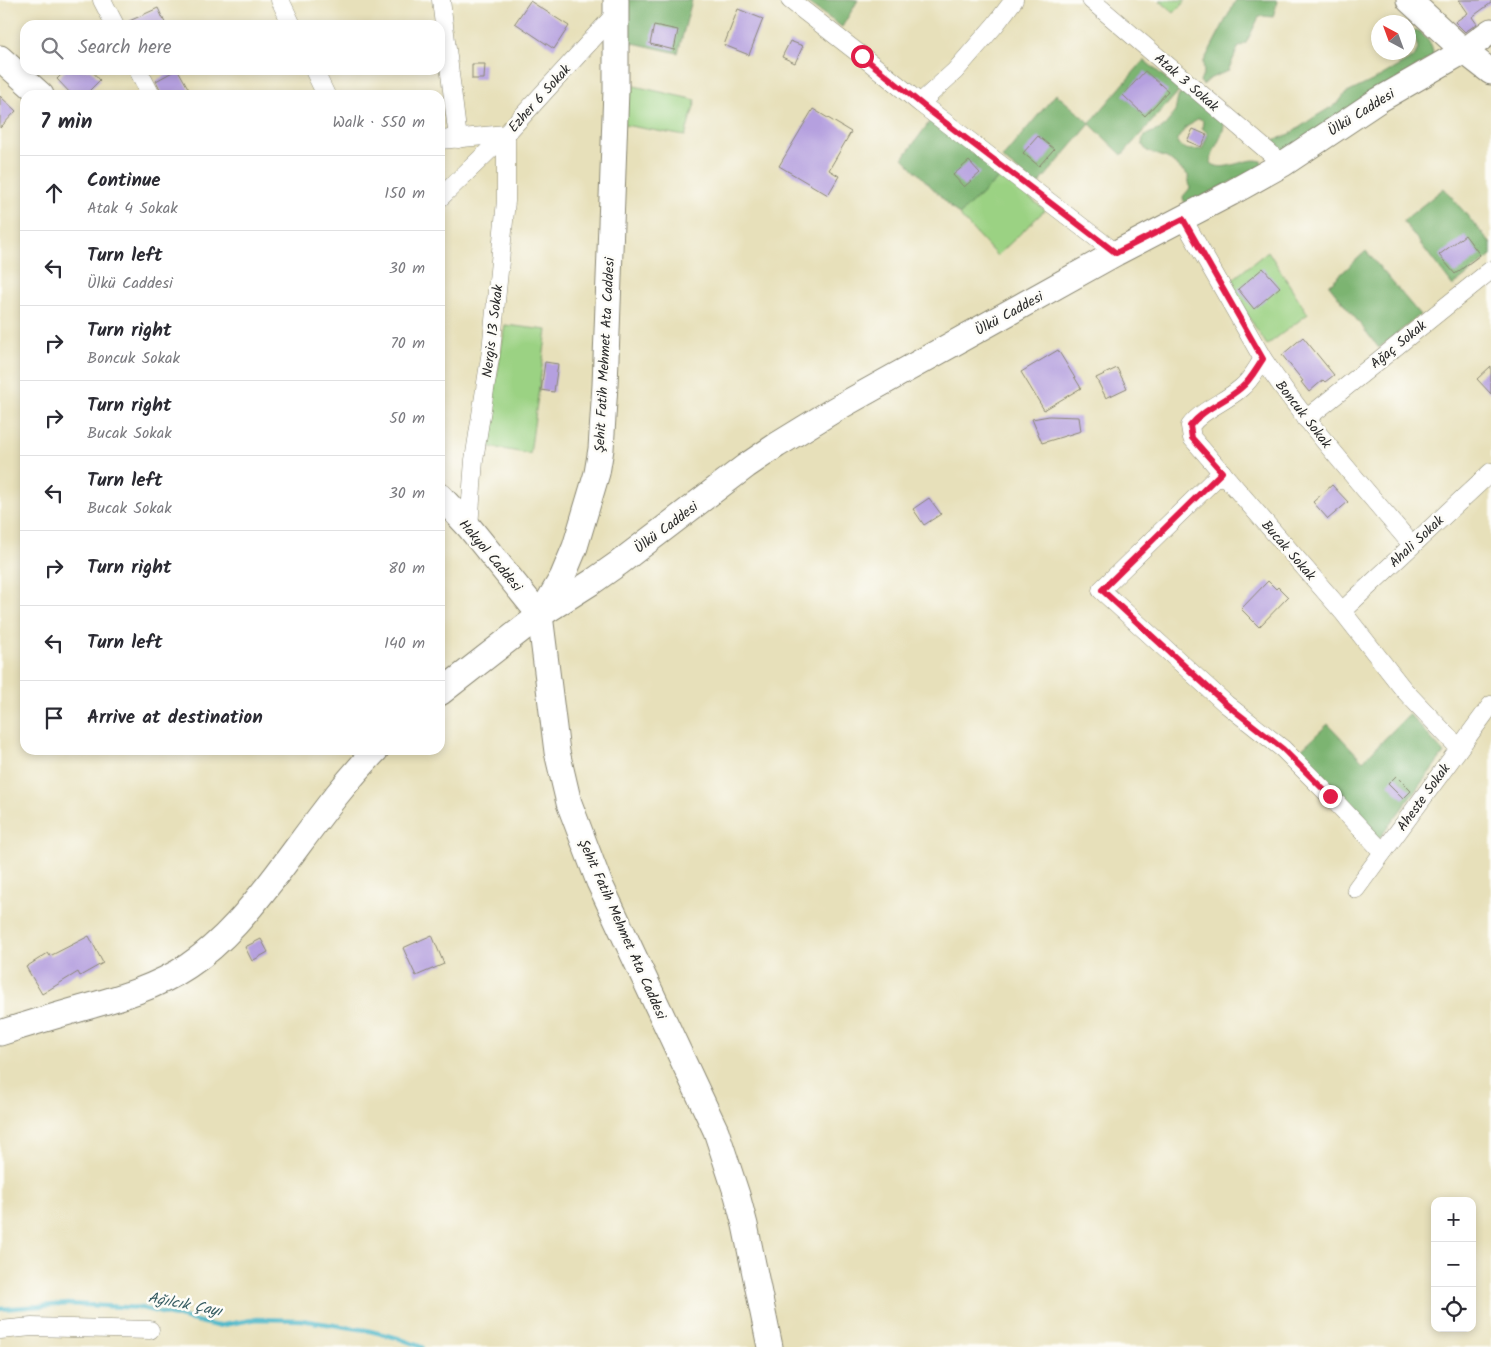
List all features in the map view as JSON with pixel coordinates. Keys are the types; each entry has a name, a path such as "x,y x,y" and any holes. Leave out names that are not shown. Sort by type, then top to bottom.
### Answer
{"street":[{"path":"102,0 112,20"},
{"path":"280,0 290,20"},
{"path":"441,0 443,20"},
{"path":"790,0 920,103 1116,253"},
{"path":"920,103 955,71 1014,0"},
{"name":"Atak 3 Sokak","path":"1091,0 1283,164"},
{"path":"1409,0 1464,51 1491,72"},
{"name":"Ezher 6 Sokak","path":"445,139 506,134 617,6"},
{"name":"Şehit Fatih Mehmet Ata Caddesi","path":"617,6 616,90 601,450 597,473 575,547 562,578 540,615 557,752 569,803 599,882 716,1131 745,1225 770,1347"},
{"name":"Ülkü Caddesi","path":"445,689 540,615 619,563 776,445 834,410 1116,253 1183,219 1283,164 1378,100 1464,51 1491,31"},
{"path":"445,32 458,138"},
{"path":"0,58 35,90"},
{"path":"141,75 148,90"},
{"path":"316,75 320,90"},
{"path":"445,193 506,134"},
{"name":"Nergis 13 Sokak","path":"469,528 474,460 491,351 506,201 506,134"},
{"name":"Boncuk Sokak","path":"1183,219 1263,359 1306,419 1412,545"},
{"name":"Ağaç Sokak","path":"1306,419 1489,275"},
{"name":"Bucak Sokak","path":"1263,359 1252,377 1241,388 1196,418 1190,426 1192,438 1342,611 1404,690 1459,748"},
{"path":"1222,472 1102,590 1226,704 1283,749 1383,852"},
{"name":"Ahali Sokak","path":"1342,611 1491,472"},
{"name":"Hakyol Caddesi","path":"445,502 540,615"},
{"name":"Aheste Sokak","path":"1356,889 1491,705"},
{"path":"0,1033 114,1000 167,979 188,967 209,951 233,928 256,901 339,792 372,755"},
{"path":"0,1330 32,1327 150,1330"}],"green space":[{"path":"623,0 692,0 678,53 624,41"},
{"path":"804,0 858,0 842,27"},
{"path":"1159,0 1186,0 1174,13"},
{"path":"1236,0 1277,1 1273,17 1259,17 1246,43 1238,48 1228,71 1211,78 1203,85 1200,82 1204,72 1203,63"},
{"path":"1416,31 1428,41 1432,48 1433,56 1281,158 1270,142 1290,134 1338,103 1345,94 1409,60 1416,60 1418,49"},
{"path":"1144,60 1180,90 1122,155 1090,124 1037,186 1002,158 1056,94 1090,123"},
{"path":"621,83 696,100 685,136 619,124"},
{"path":"1179,95 1197,97 1224,122 1224,127 1213,152 1211,163 1222,167 1255,160 1261,161 1263,165 1186,205 1183,197 1190,188 1188,175 1167,158 1147,151 1142,141 1146,135 1163,128 1173,115","holes":["1197,119 1203,121 1202,128 1207,133 1202,149 1191,150 1182,147 1177,140 1186,127"]},
{"path":"931,120 1001,176 959,215 903,158"},
{"path":"1001,176 1045,210 997,256 959,215"},
{"path":"1444,188 1491,244 1491,256 1453,286 1403,221"},
{"path":"1268,251 1308,314 1267,345 1227,284"},
{"path":"1366,251 1420,315 1379,348 1329,285"},
{"path":"505,325 547,330 530,454 486,446"},
{"path":"1409,714 1444,753 1378,840 1296,754 1328,724 1363,761"}],"building":[{"path":"1459,0 1491,0 1491,3 1472,17 1477,24 1465,32 1455,22 1468,13"},
{"path":"530,1 569,26 554,49 515,23"},
{"path":"158,8 164,20 132,20"},
{"path":"738,9 763,19 749,55 724,45"},
{"path":"654,25 678,30 674,50 650,44"},
{"path":"790,41 803,46 795,63 782,57"},
{"path":"472,64 485,64 484,79 472,79"},
{"path":"1145,71 1168,91 1145,116 1123,95"},
{"path":"61,75 96,75 100,80 90,90 67,90 57,79"},
{"path":"167,75 181,75 189,90 160,90 156,81"},
{"path":"0,96 16,111 0,128"},
{"path":"813,109 851,132 829,170 839,176 828,195 779,166"},
{"path":"1193,129 1207,135 1201,147 1187,141"},
{"path":"1038,136 1054,149 1039,166 1023,153"},
{"path":"969,161 980,173 964,187 953,175"},
{"path":"1465,235 1480,255 1455,274 1439,255"},
{"path":"1263,268 1280,287 1254,309 1238,289"},
{"path":"1303,337 1334,375 1325,382 1323,380 1309,392 1301,382 1303,381 1282,355"},
{"path":"1058,350 1081,388 1044,410 1021,372"},
{"path":"545,362 558,364 554,392 541,390"},
{"path":"1491,366 1491,394 1477,379"},
{"path":"1117,368 1127,388 1106,398 1096,378"},
{"path":"1049,416 1079,417 1081,431 1042,443 1032,419"},
{"path":"1332,485 1348,502 1328,519 1313,502"},
{"path":"929,498 941,514 924,525 913,509"},
{"path":"1268,581 1276,589 1278,587 1288,597 1259,627 1241,609"},
{"path":"1396,776 1411,791 1403,799 1388,784"},
{"path":"432,935 444,964 416,976 403,948"},
{"path":"89,936 103,963 80,976 78,972 42,994 26,967 48,953 50,956"},
{"path":"261,939 268,952 252,961 245,947"}],"waterway":[{"name":"Ağılcık Çayı","path":"0,1309 68,1304 141,1308 217,1326 257,1319 301,1320 366,1330 398,1338 422,1347"}],"route":[{"path":"862,56 930,111 1116,253 1183,219 1263,359 1252,377 1241,388 1196,418 1190,426 1192,438 1222,472 1102,590 1226,704 1283,749 1330,796"}]}
